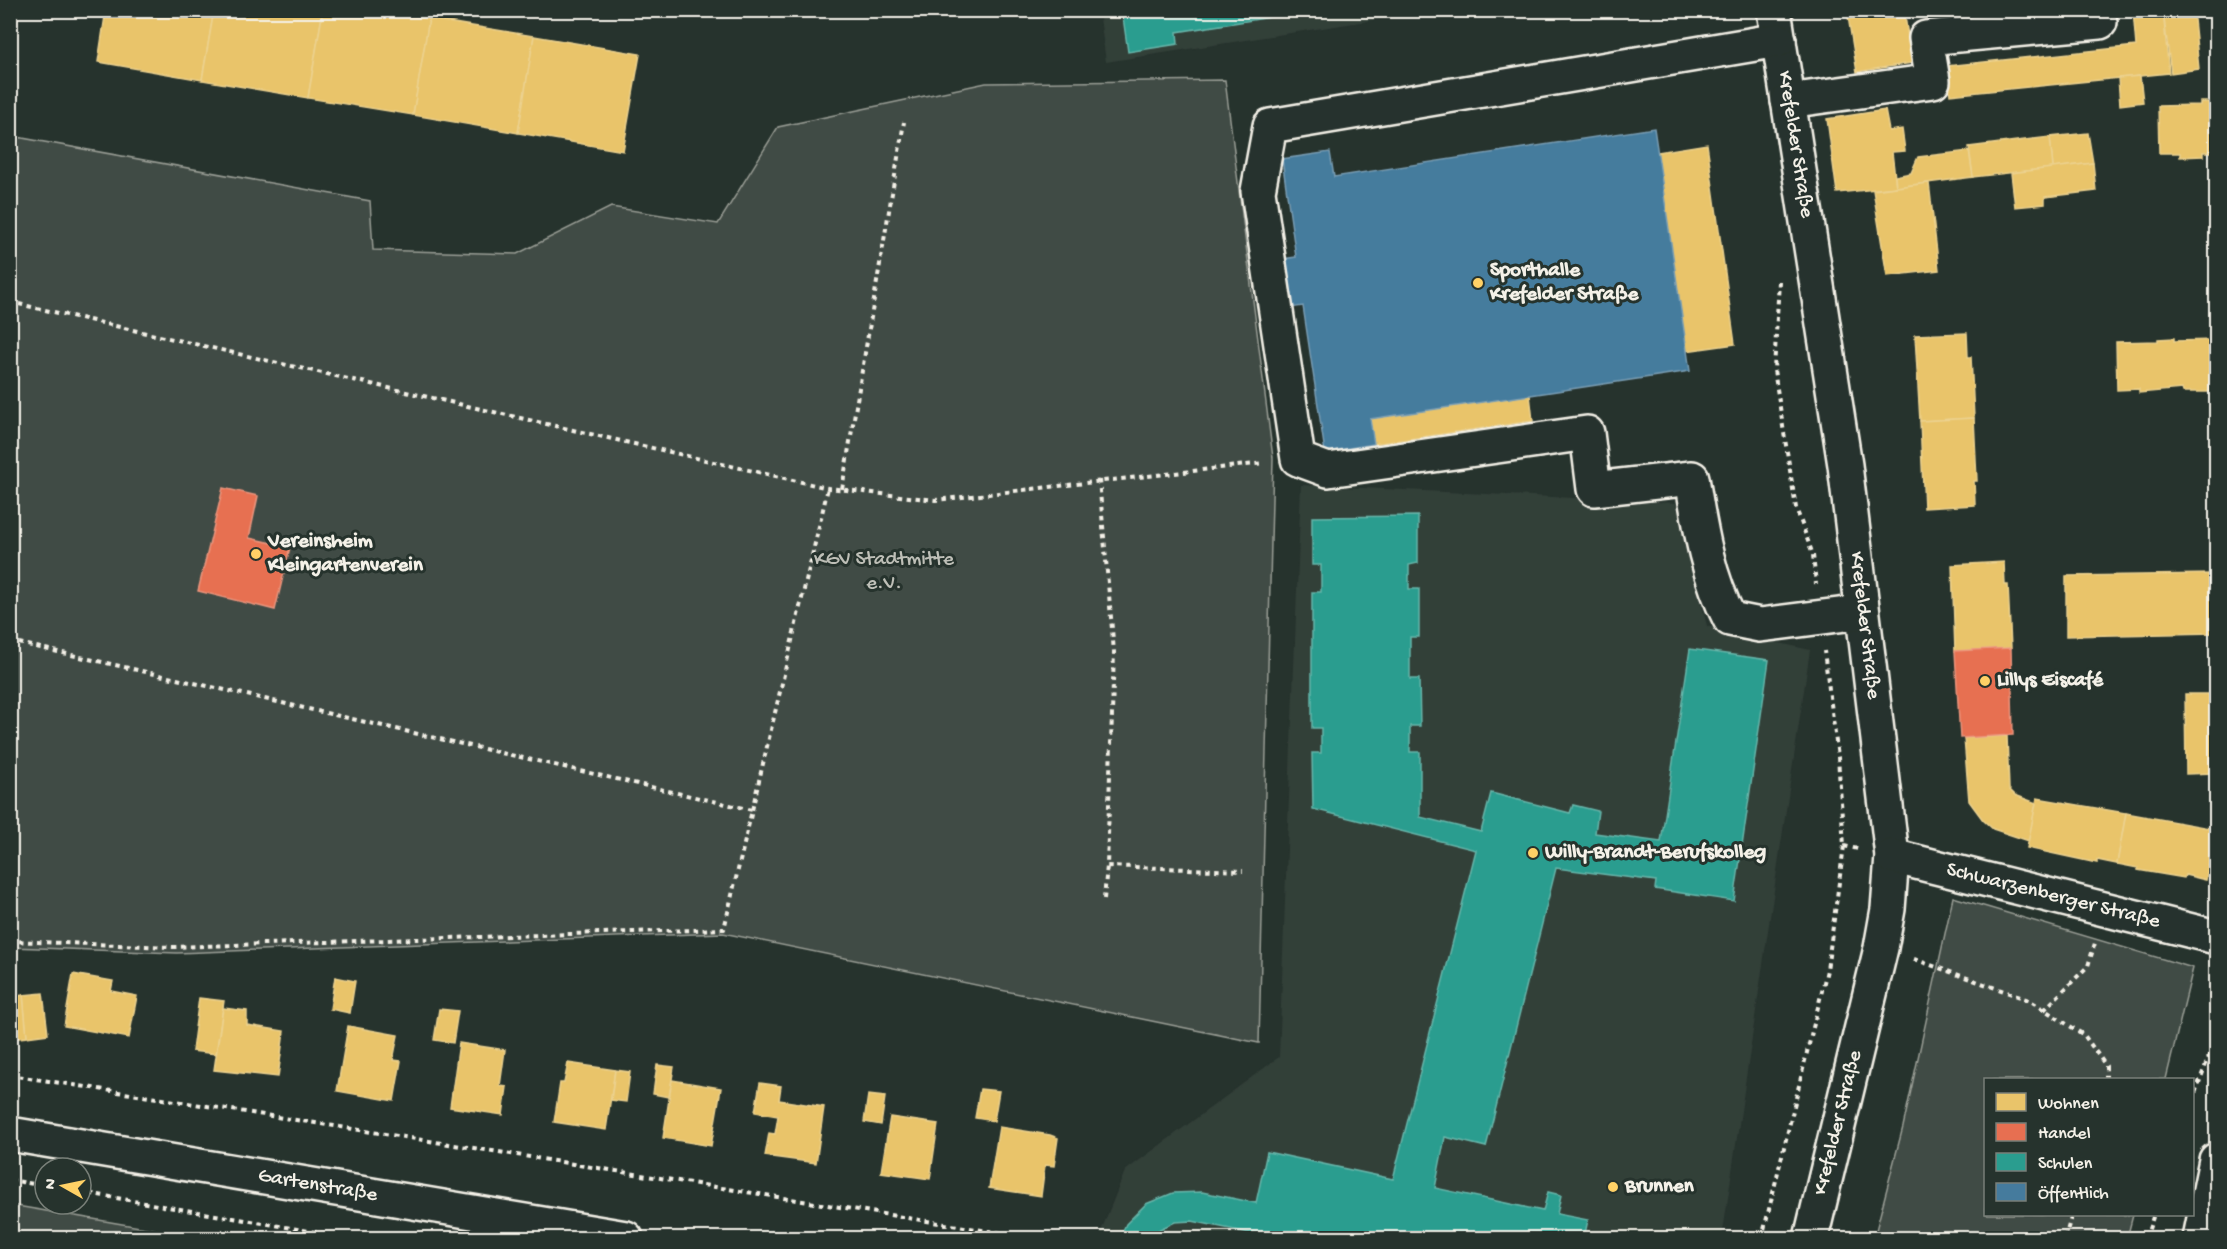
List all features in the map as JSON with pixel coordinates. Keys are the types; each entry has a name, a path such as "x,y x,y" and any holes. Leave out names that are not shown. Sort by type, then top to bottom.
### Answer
{"street":[{"path":"1788,101 1933,81 1926,38 2100,22"},
{"path":"1776,25 1270,126 1258,190 1298,459 1328,470 1587,433 1594,489 1692,478 1702,540 1718,597 1730,619 1760,626 1862,612"},
{"name":"Krefelder Straße","path":"1776,25 1845,465 1892,856 1888,909 1881,948 1811,1239"},
{"name":"Schwarzenberger Straße","path":"1892,856 2217,937"},
{"name":"Gartenstraße","path":"10,1134 626,1239"},
{"path":"2200,1239 2217,1160"}],"path":[{"path":"842,489 903,122"},
{"path":"10,302 828,488 935,500 1298,459"},
{"path":"1099,480 1114,652 1104,899"},
{"path":"10,941 173,947 724,929 828,488"},
{"path":"10,641 752,810"},
{"path":"1107,866 1243,871"},
{"path":"2044,1010 2088,966 2105,909"},
{"path":"1881,948 2029,1000 2084,1035 2106,1066 2106,1078"},
{"path":"2194,1098 2217,1038"},
{"path":"10,1076 468,1147 1032,1239"},
{"path":"10,1180 33,1184"},
{"path":"93,1194 350,1239"},
{"path":"2065,1239 2072,1216"},
{"path":"2146,1239 2154,1216"}],"shaded area":[{"path":"1099,10 1431,11 1106,62"},
{"name":"Willy-Brandt-Berufskolleg","path":"1301,485 1676,503 1707,626 1810,650 1722,1238 1114,1238 1099,1236 1125,1171 1279,1057"}],"green space":[{"name":"KGV Stadtmitte e.V.","path":"1225,80 1273,458 1259,1043 723,933 177,953 11,947 11,136 370,201 373,250 517,254 611,207 718,224 778,127 986,83"},
{"path":"1953,897 2193,968 2166,1078 1984,1078 1984,1216 2133,1216 2127,1238 1874,1238 1903,1127"},
{"path":"11,1205 33,1209 33,1216 75,1216 204,1238 11,1238"}],"building: Wohnen":[{"path":"106,10 214,10 202,80 98,62"},
{"path":"214,10 323,10 308,98 202,80"},
{"path":"323,10 381,10 429,19 413,115 308,98"},
{"path":"1847,10 1904,10 1912,63 1857,72"},
{"path":"2133,10 2163,10 2169,73 1950,95 1947,66 2136,46"},
{"path":"2163,10 2193,10 2199,69 2171,73"},
{"path":"429,19 534,36 518,133 413,115"},
{"path":"534,36 640,54 623,151 518,133"},
{"path":"2140,76 2143,102 2120,105 2118,78"},
{"path":"2200,102 2215,102 2216,104 2216,152 2203,152 2203,156 2180,157 2180,153 2159,153 2158,106 2200,105"},
{"path":"1885,110 1889,131 1902,129 1905,151 1892,152 1896,187 1837,193 1827,119"},
{"path":"2088,133 2093,163 2053,168 2050,137"},
{"path":"2050,137 2053,168 1973,177 1969,147"},
{"path":"1707,144 1735,344 1686,351 1657,152"},
{"path":"1969,151 1973,177 1896,187 1895,176 1911,173 1918,157"},
{"path":"2093,163 2096,191 2045,197 2045,204 2015,207 2011,173"},
{"path":"1929,183 1939,270 1887,276 1873,190"},
{"path":"1967,333 1968,357 1971,357 1974,418 1920,421 1915,335"},
{"path":"2174,338 2174,341 2216,340 2216,392 2183,392 2182,389 2139,393 2139,389 2117,390 2116,342 2158,341 2158,339"},
{"path":"1530,395 1533,421 1374,444 1370,419"},
{"path":"1974,418 1977,481 1974,481 1975,505 1924,508 1920,421"},
{"path":"2004,562 2005,585 2008,585 2011,648 1955,651 1952,565"},
{"path":"2216,574 2216,633 2066,636 2066,576"},
{"path":"2185,694 2216,694 2216,773 2186,774"},
{"path":"2007,736 2009,789 2015,795 2036,803 2029,841 1993,829 1969,801 1964,738"},
{"path":"2037,798 2126,813 2117,864 2097,860 2097,863 2027,848"},
{"path":"2126,813 2215,829 2206,880 2185,875 2184,878 2138,870 2138,868 2117,864"},
{"path":"73,974 113,981 111,991 137,996 129,1038 64,1026"},
{"path":"335,977 355,981 350,1013 330,1009"},
{"path":"43,993 48,1034 27,1037 23,995"},
{"path":"23,995 27,1037 10,1039 10,997"},
{"path":"199,998 224,1001 216,1054 192,1051"},
{"path":"223,1008 247,1011 247,1025 284,1031 278,1077 214,1070"},
{"path":"439,1009 458,1011 453,1043 434,1040"},
{"path":"348,1026 398,1035 393,1060 401,1061 394,1101 337,1091"},
{"path":"459,1043 505,1050 500,1086 507,1087 503,1115 450,1107"},
{"path":"568,1063 615,1070 606,1130 554,1122 560,1083 564,1083"},
{"path":"657,1065 674,1067 669,1097 653,1094"},
{"path":"615,1070 630,1072 626,1102 611,1100"},
{"path":"672,1080 721,1088 711,1146 663,1138"},
{"path":"760,1083 781,1086 779,1100 824,1107 816,1163 765,1156 769,1133 775,1134 778,1116 755,1112"},
{"path":"980,1089 999,1091 994,1121 975,1118"},
{"path":"868,1095 885,1097 881,1125 864,1122"},
{"path":"890,1117 938,1124 930,1179 881,1172"},
{"path":"999,1127 1058,1138 1054,1166 1045,1165 1041,1196 989,1188"}],"building: Handel":[{"path":"223,488 258,496 249,538 290,547 275,610 198,591"},
{"name":"Lillys Eiscafé","path":"2011,648 2013,735 1960,738 1955,651"}],"building: Schulen":[{"path":"1122,10 1315,10 1177,32 1178,44 1128,52"},
{"path":"1418,516 1418,563 1409,565 1409,589 1419,589 1419,637 1410,637 1410,679 1419,679 1420,726 1410,726 1410,752 1420,752 1420,817 1481,832 1491,793 1570,813 1573,805 1598,811 1595,833 1661,842 1690,649 1769,660 1734,901 1655,889 1656,881 1556,868 1486,1147 1445,1137 1435,1188 1543,1211 1548,1192 1561,1195 1557,1214 1588,1220 1584,1238 1254,1238 1249,1237 1250,1233 1192,1221 1175,1222 1160,1229 1150,1238 1121,1235 1126,1224 1146,1204 1173,1193 1202,1192 1256,1203 1267,1152 1393,1179 1476,850 1313,809 1312,753 1321,753 1321,728 1312,728 1312,592 1321,592 1321,565 1312,565 1312,517"}],"building: Öffentlich":[{"name":"Sporthalle Krefelder Straße","path":"1654,128 1690,371 1370,419 1374,444 1325,452 1303,306 1283,309 1276,260 1296,257 1282,159 1330,152 1334,177"}],"place":[{"name":"Sporthalle Krefelder Straße","path":"1478,283"},
{"name":"Vereinsheim Kleingartenverein","path":"256,554"},
{"name":"Lillys Eiscafé","path":"1985,681"},
{"name":"Willy-Brandt-Berufskolleg","path":"1533,853"},
{"name":"Brunnen","path":"1613,1187"}]}
